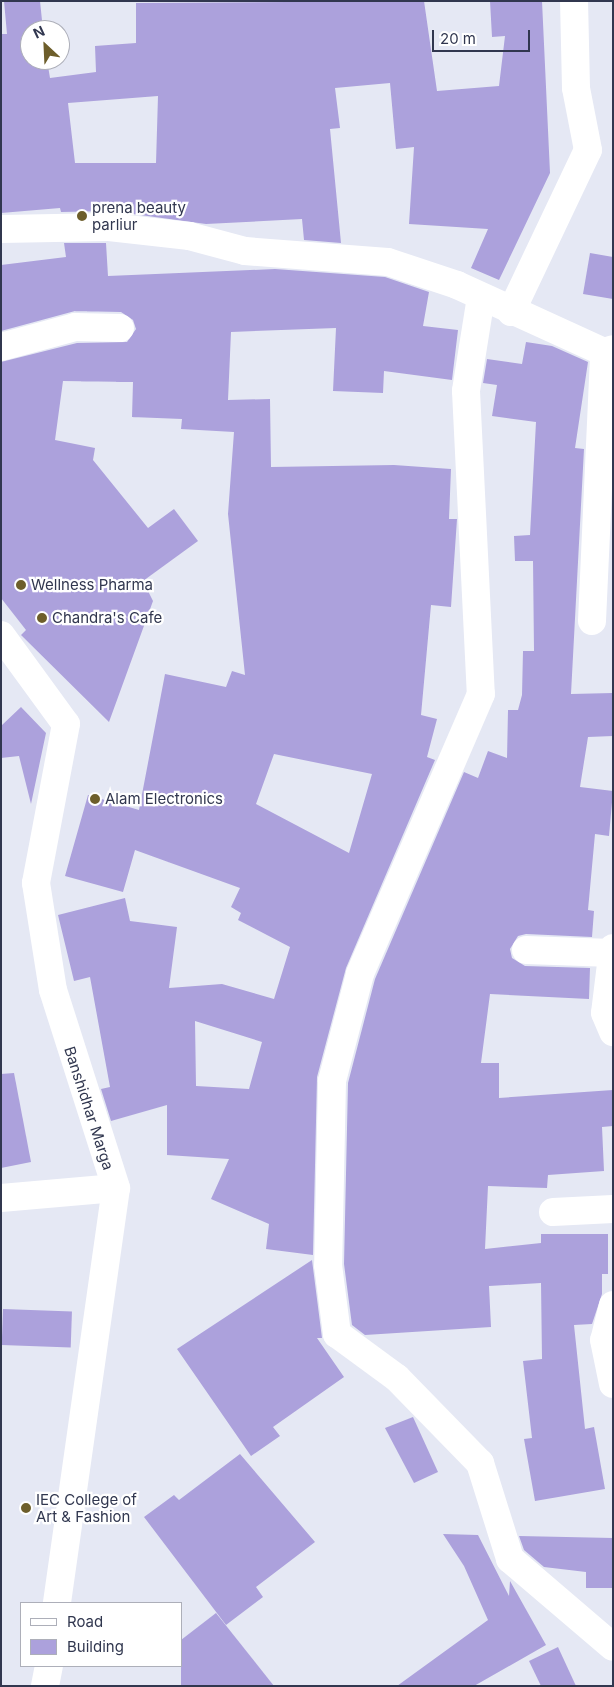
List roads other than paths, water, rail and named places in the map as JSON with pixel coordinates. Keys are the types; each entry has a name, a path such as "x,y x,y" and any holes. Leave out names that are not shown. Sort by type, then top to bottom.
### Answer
{"street":[{"path":"574,1 576,88 588,150 498,305 466,391 481,694 360,974 332,1081 328,1265 336,1334 397,1378 480,1463 510,1559 613,1648"},
{"path":"1,228 109,227 189,236 246,251 388,262 608,350 592,620"},
{"path":"1,347 75,327 120,328"},
{"name":"Banshidhar Marga","path":"1,634 66,724 36,883 53,990 116,1188 57,1602"},
{"path":"526,950 612,951 605,1013 613,1032"},
{"path":"1,1198 116,1188"},
{"path":"552,1212 613,1208"},
{"path":"613,1305 604,1340 613,1384"},
{"path":"45,1686 49,1667"}],"place":[{"name":"prena beauty parliur","path":"82,216"},
{"name":"Wellness Pharma","path":"21,585"},
{"name":"Chandra's Cafe","path":"42,618"},
{"name":"Alam Electronics","path":"95,799"},
{"name":"IEC College of Art & Fashion","path":"26,1508"}]}
